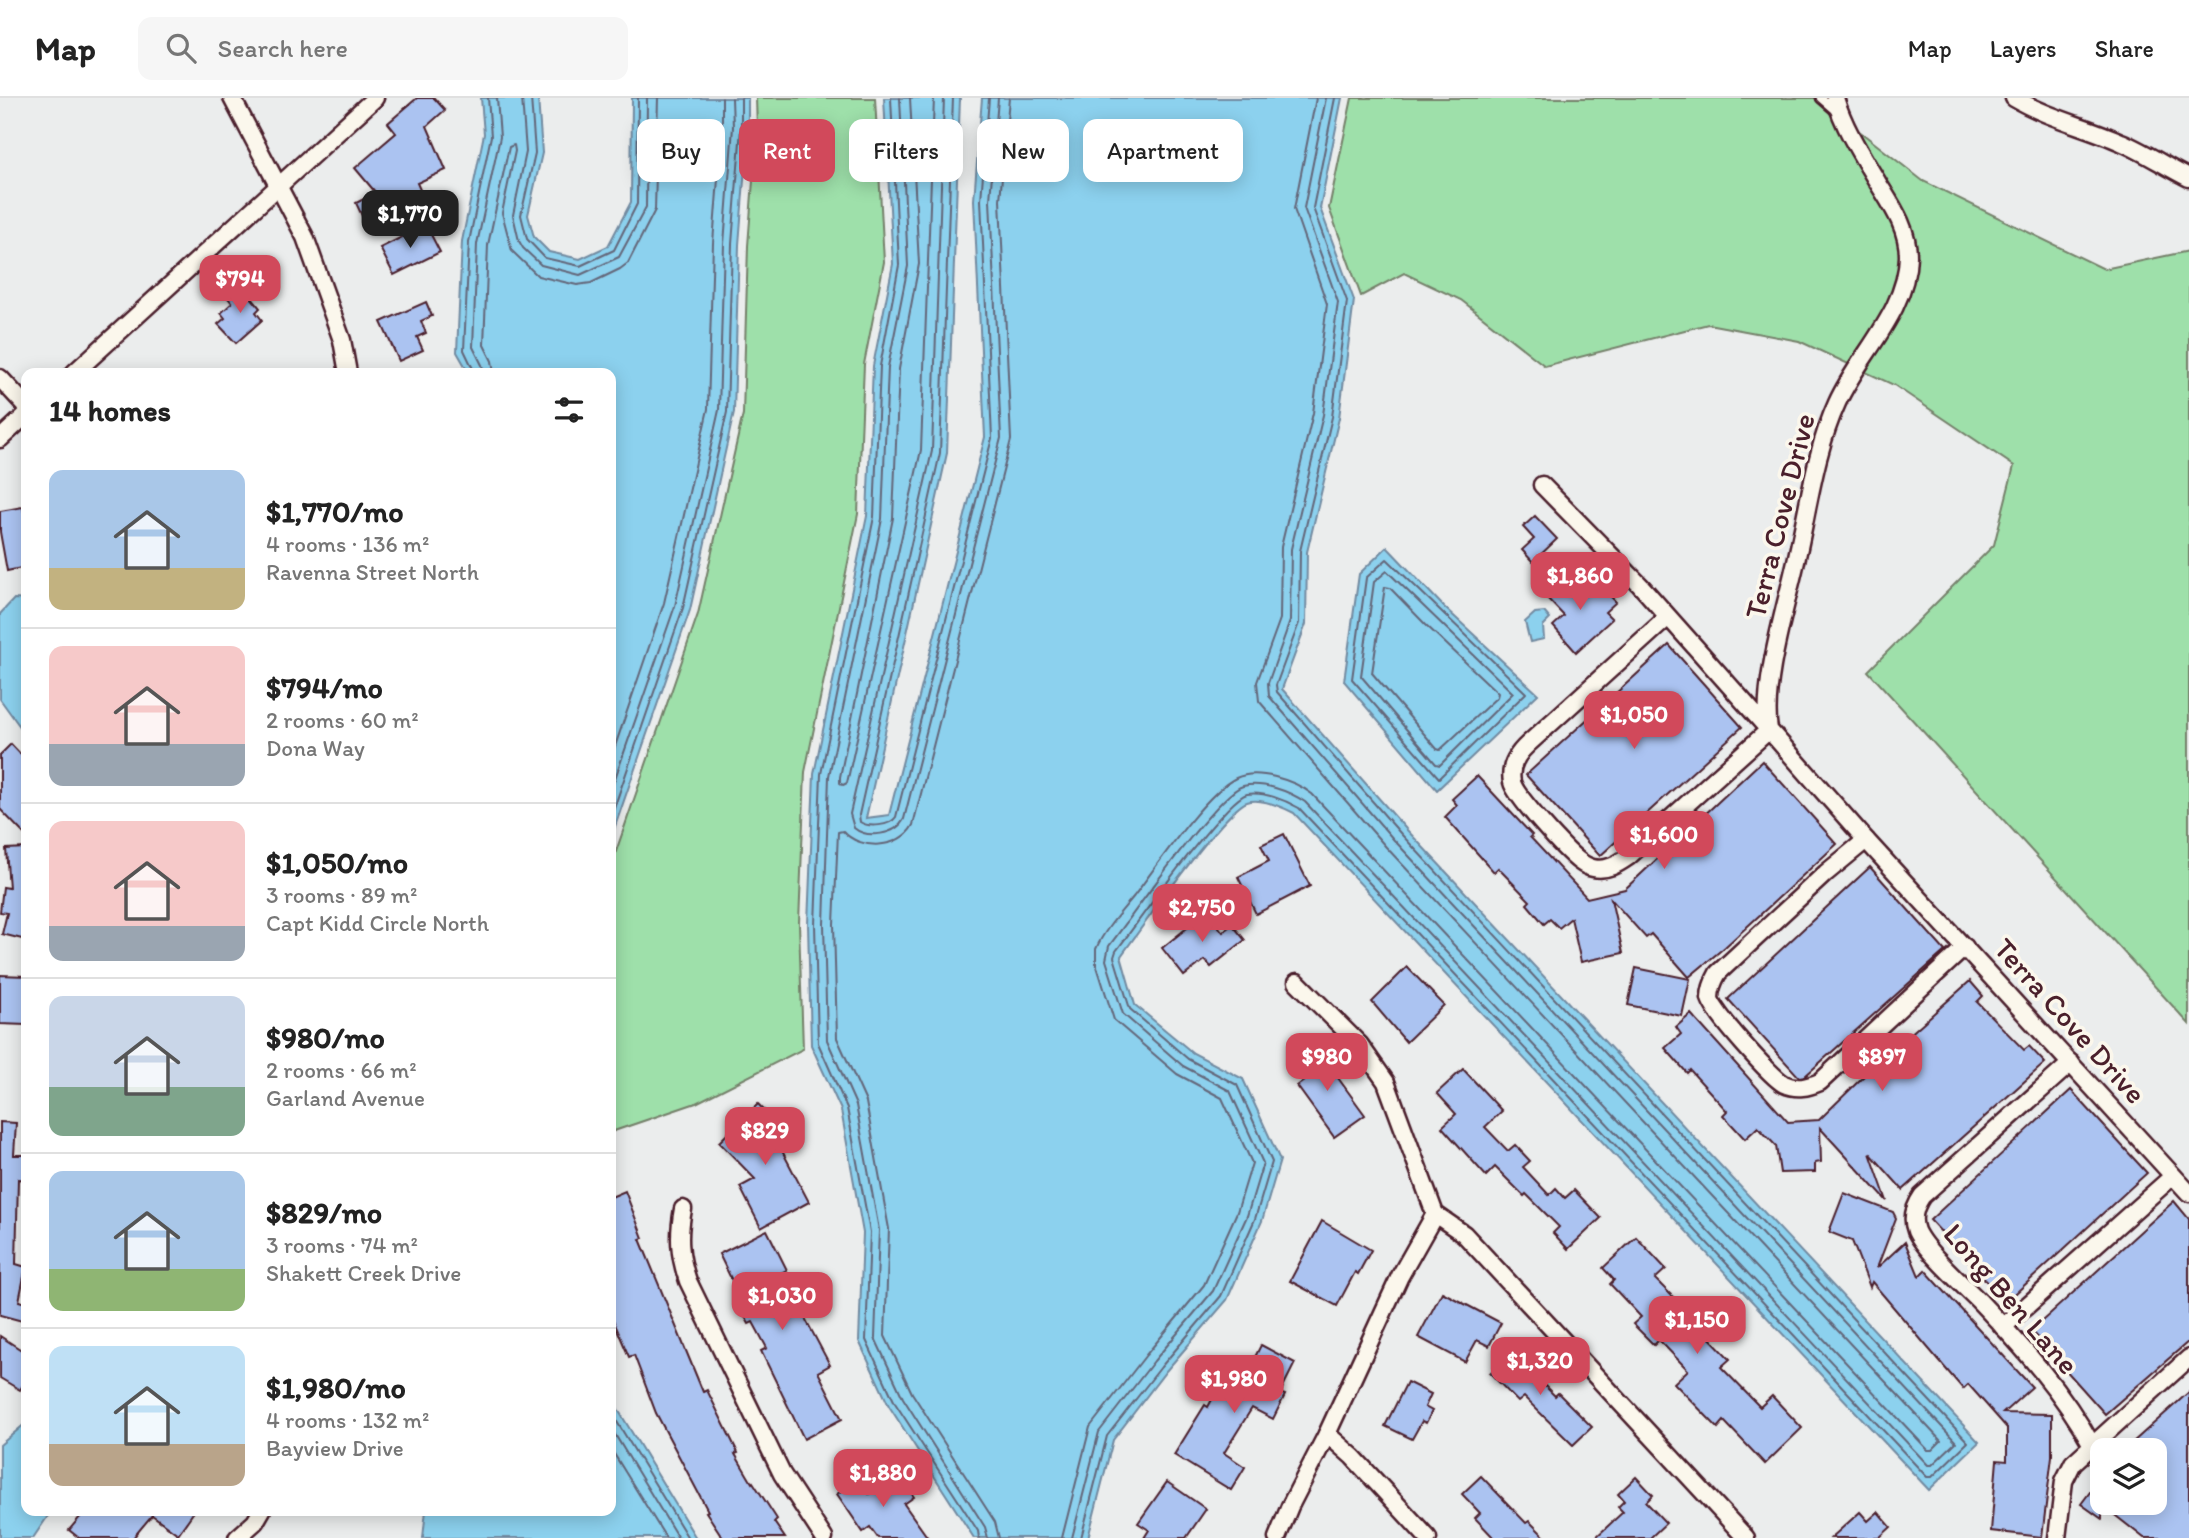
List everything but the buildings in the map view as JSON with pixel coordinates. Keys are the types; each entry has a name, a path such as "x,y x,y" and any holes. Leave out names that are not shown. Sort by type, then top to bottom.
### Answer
{"street":[{"path":"232,98 305,237 342,340 347,368"},
{"path":"79,368 375,98"},
{"name":"Terra Cove Drive","path":"1769,730 1767,707 1773,665 1827,425 1846,385 1897,303 1907,270 1908,254 1902,225 1841,115 1835,98"},
{"path":"2014,98 2070,124 2120,141 2189,178"},
{"path":"0,378 21,401"},
{"path":"0,439 21,420"},
{"name":"Terra Cove Drive","path":"1542,485 1668,617 1866,840 2189,1193"},
{"path":"1668,617 1521,750 1511,775 1520,798 1577,859 1597,869 1612,867 1628,857 1769,730"},
{"path":"1866,840 1718,972 1710,1000 1721,1020 1782,1083 1797,1088 1820,1082 1965,947"},
{"path":"1297,982 1360,1045 1386,1082 1402,1119 1435,1214 1464,1234 1746,1538"},
{"name":"Long Ben Lane","path":"2071,1063 1922,1196 1916,1205 1914,1227 1920,1239 2003,1327 2079,1421 2090,1441"},
{"path":"2003,1327 2174,1176"},
{"path":"683,1209 678,1232 679,1252 688,1281 782,1474 824,1538"},
{"path":"1278,1538 1290,1506 1327,1434 1400,1276 1435,1214"},
{"path":"2100,1438 2189,1358"},
{"path":"1327,1434 1353,1457 1428,1538"},
{"path":"2057,1538 2064,1481 2073,1463 2090,1447"},
{"path":"237,1538 258,1516"}],"lane":[{"path":"1821,98 1841,115"}],"green space":[{"path":"756,98 875,98 876,119 849,119 849,182 880,182 884,262 864,364 858,514 805,772 799,923 803,1049 696,1103 616,1130 616,852 698,614 743,414 748,246 753,182 835,182 835,119 757,119"},
{"path":"1352,98 1817,98 1923,181 2104,269 2189,251 2189,1024 1868,671 1994,545 2014,466 1894,385 1799,341 1708,324 1545,366 1461,300 1404,273 1361,296 1329,208"}],"water":[{"path":"481,98 538,98 542,153 528,215 534,237 549,252 580,259 608,246 631,202 632,98 748,98 748,119 739,119 739,182 744,182 739,245 734,412 690,610 616,824 616,368 466,368 457,352 462,241 484,134"},
{"path":"884,98 960,98 959,119 885,119"},
{"path":"982,98 1342,98 1320,208 1354,300 1339,418 1307,552 1306,624 1282,689 1406,829 1979,1442 1929,1490 1294,813 1271,803 1252,801 1236,810 1202,847 1121,956 1135,1005 1193,1053 1243,1079 1280,1160 1262,1221 1227,1300 1166,1371 1113,1440 1088,1538 974,1538 889,1406 859,1341 863,1233 841,1110 811,1045 808,924 814,774 867,516 873,366 893,264 889,182 957,182 947,453 866,818 889,815 985,437 974,200 977,162 977,182 1069,182 1069,119 980,119"},
{"path":"1387,547 1444,607 1538,694 1437,790 1344,681 1359,574"},
{"path":"14,599 21,600 21,728 0,699 0,614"},
{"path":"1544,612 1550,619 1543,626 1544,639 1530,642 1525,622 1535,613"},
{"path":"616,1406 696,1538 423,1538 425,1516 616,1516"},
{"path":"21,1427 21,1516 48,1516 33,1538 0,1538 0,1445"}]}
